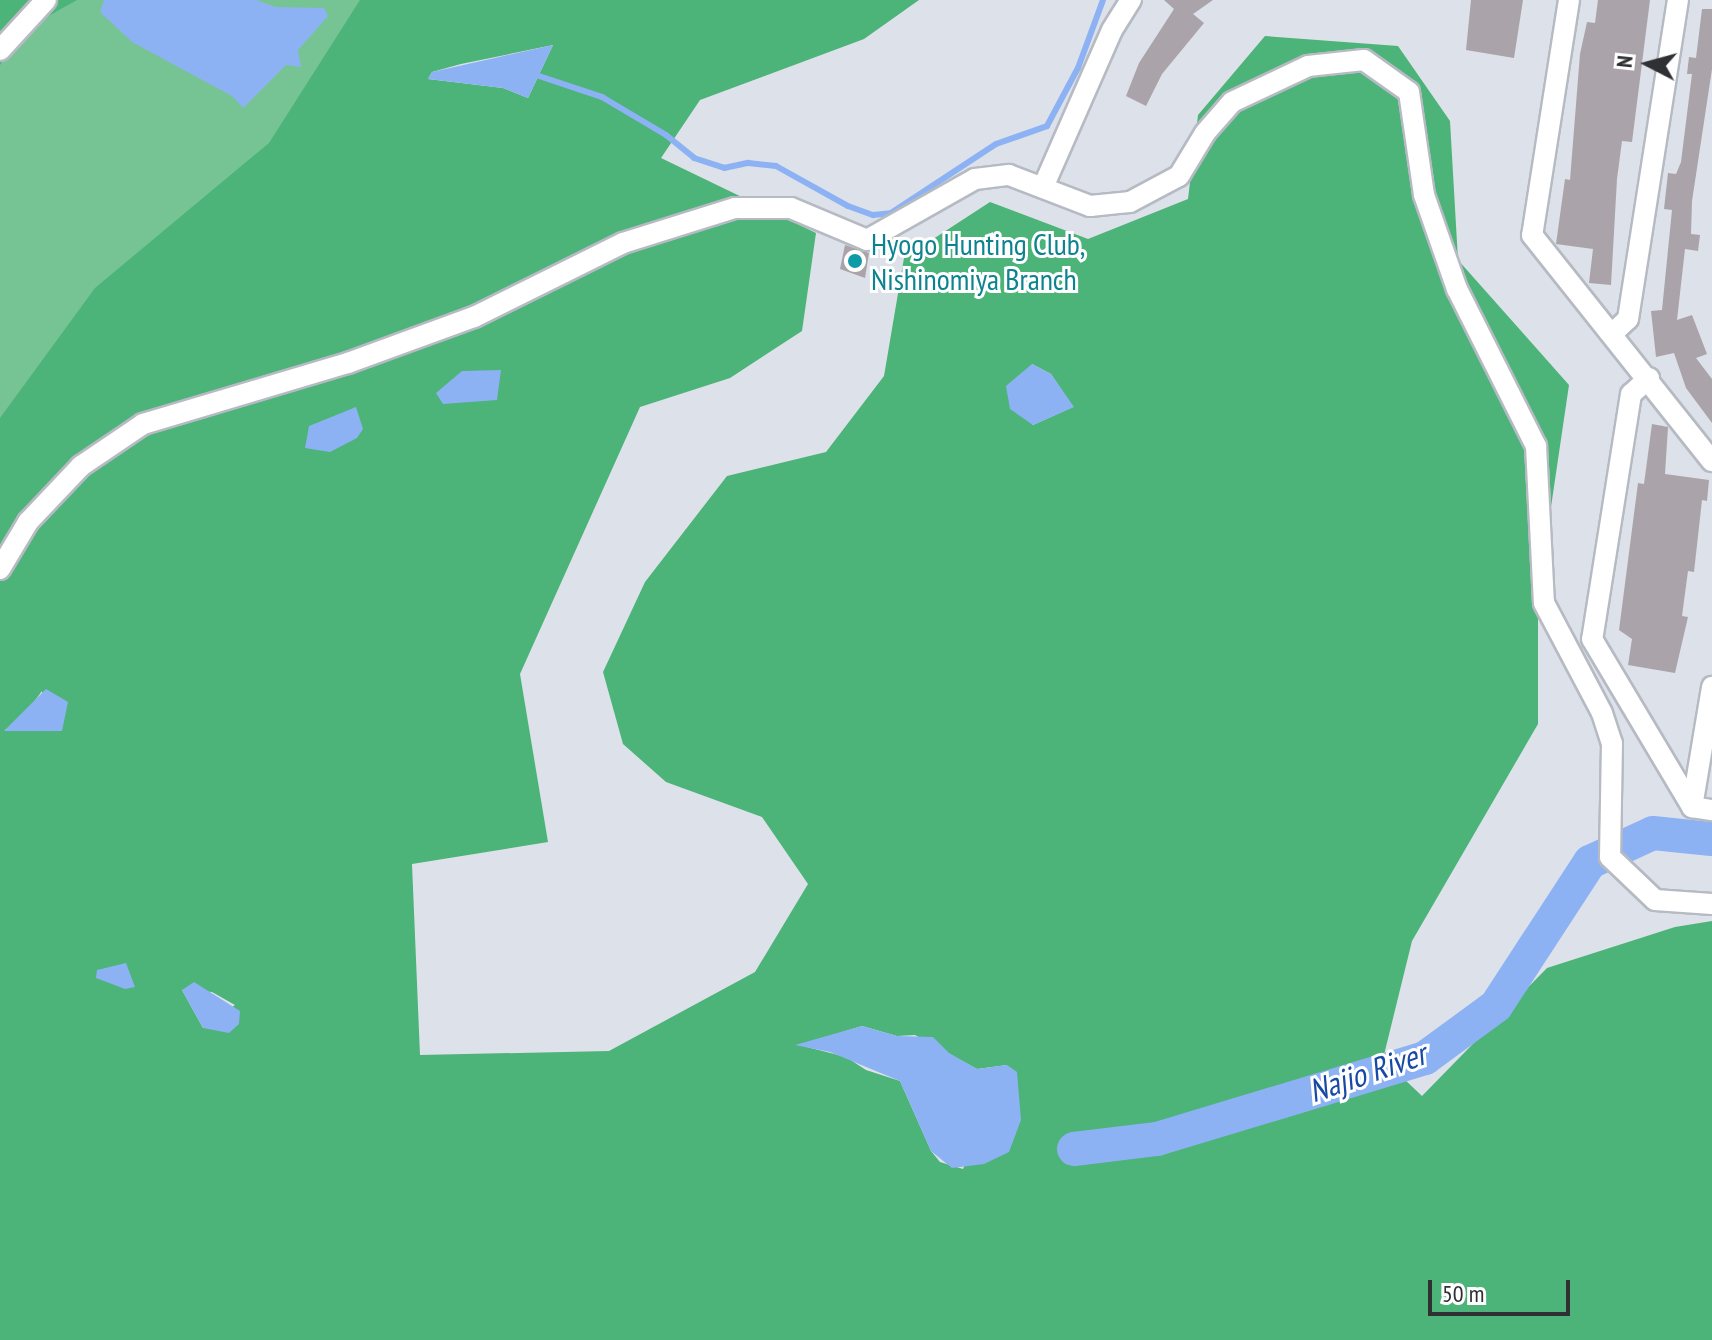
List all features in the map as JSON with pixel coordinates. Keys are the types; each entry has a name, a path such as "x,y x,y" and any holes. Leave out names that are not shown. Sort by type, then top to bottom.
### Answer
{"street":[{"path":"0,50 46,0"},
{"path":"1044,185 1112,30 1131,0"},
{"path":"1569,0 1532,235 1614,332 1712,461"},
{"path":"1614,332 1628,319 1678,0"},
{"path":"0,569 28,522 81,466 143,424 348,363 474,317 623,243 735,208 791,208 867,240 975,179 1009,175 1044,185 1090,206 1130,202 1179,176 1205,133 1232,102 1308,66 1364,60 1409,92 1424,195 1457,289 1536,446 1544,603 1602,713 1612,743 1610,857 1655,900 1712,904"},
{"path":"1649,378 1631,394 1592,639 1702,808"},
{"path":"1702,808 1712,687"}],"green space":[{"path":"0,0 387,0 0,487"},
{"path":"0,0 77,0 25,29 0,65"},
{"path":"360,0 919,0 864,39 700,100 661,158 816,233 802,331 730,378 640,407 520,674 548,842 412,864 420,1055 609,1051 755,972 808,884 762,817 666,782 623,744 603,672 645,582 727,476 826,452 884,376 904,258 990,202 1088,239 1188,199 1198,115 1265,36 1398,46 1450,121 1458,260 1569,385 1538,595 1538,724 1412,941 1383,1059 1422,1096 1547,968 1675,927 1712,921 1712,1340 0,1340 0,418 95,288 269,143","holes":["553,45 528,98 503,88 428,79 432,72","1032,364 1051,374 1073,407 1033,425 1026,417","42,691 45,728 5,730 22,718","182,990 212,992 235,1005 203,1028","862,1026 897,1036 915,1035 977,1069 1007,1065 963,1169 940,1162 931,1151 900,1081 866,1070 846,1057 799,1045"]}],"water":[{"path":"104,0 256,0 276,7 324,8 328,16 298,50 301,67 286,65 243,108 232,96 132,42 100,12"},
{"path":"553,45 528,98 503,88 428,79 432,72"},
{"path":"1032,364 1051,374 1074,407 1033,425 1010,409 1006,386"},
{"path":"501,370 497,400 443,404 436,393 462,371"},
{"path":"356,407 363,429 357,438 330,452 305,448 309,426"},
{"path":"46,689 68,702 62,731 4,731"},
{"path":"126,963 135,987 125,989 96,978 97,970"},
{"path":"194,982 240,1011 239,1024 229,1033 203,1028 182,990"},
{"path":"862,1026 897,1036 933,1037 949,1053 977,1069 1007,1065 1017,1072 1021,1120 1009,1152 984,1164 952,1168 931,1151 900,1081 830,1052 795,1045"}],"building":[{"path":"1164,0 1213,0 1193,14 1204,23 1162,74 1146,106 1126,96 1139,63 1174,9"},
{"path":"1471,0 1523,0 1514,58 1466,50"},
{"path":"1598,0 1650,0 1632,142 1622,141 1611,285 1589,283 1593,249 1556,244 1565,179 1570,180 1580,54 1587,22 1595,23"},
{"path":"1702,9 1712,9 1712,69 1692,201 1691,234 1700,235 1698,251 1685,249 1677,320 1692,315 1707,354 1696,358 1712,379 1712,423 1686,388 1674,353 1656,357 1651,311 1662,310 1672,210 1664,209 1668,173 1676,174 1681,162 1692,74 1687,74 1689,57 1696,58"},
{"name":"Hyogo Hunting Club, Nishinomiya Branch","path":"845,245 869,253 865,278 840,269"},
{"path":"1652,424 1668,427 1665,474 1709,480 1707,501 1702,500 1694,572 1688,571 1682,616 1688,617 1675,673 1628,665 1632,639 1619,630 1638,483 1644,484"}],"waterway":[{"path":"536,75 602,97 666,135 694,158 724,168 748,163 776,166 848,206 873,215 891,213 996,144 1047,126 1078,68 1103,0"},
{"name":"Najio River","path":"1074,1149 1157,1139 1425,1058 1496,1006 1590,862 1653,833 1712,839"}],"place":[{"name":"Hyogo Hunting Club, Nishinomiya Branch","path":"855,261"}]}
